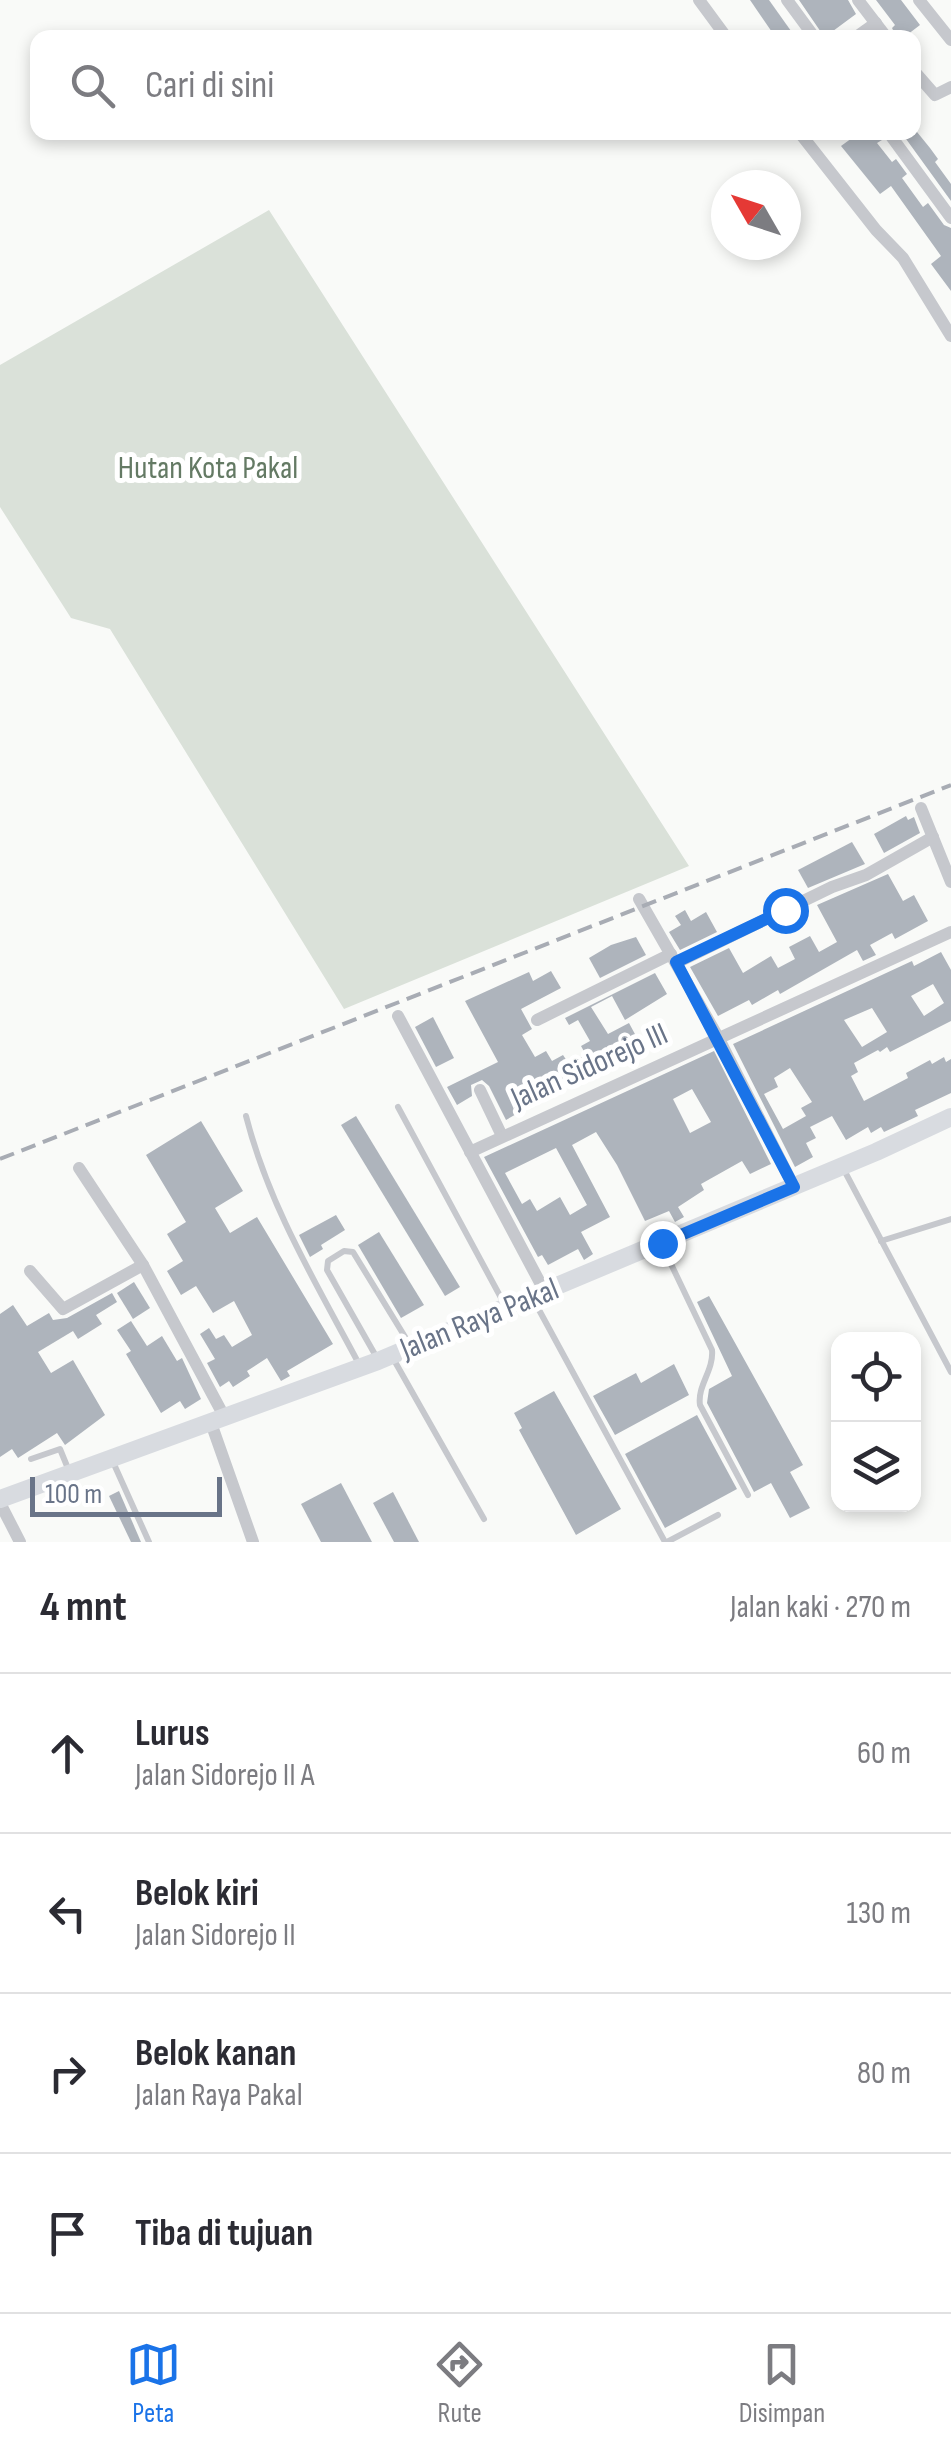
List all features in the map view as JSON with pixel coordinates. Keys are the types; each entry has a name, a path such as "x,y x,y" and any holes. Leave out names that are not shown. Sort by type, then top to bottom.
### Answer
{"main road":[{"name":"Jalan Raya Pakal","path":"0,1501 110,1456 218,1421 538,1299 664,1248 794,1187 846,1174 951,1117"}],"street":[{"path":"699,0 721,30"},
{"path":"787,0 809,30"},
{"path":"858,0 881,30"},
{"path":"920,0 951,40"},
{"path":"866,30 876,23"},
{"path":"921,78 935,94 951,87"},
{"path":"805,140 903,258 951,336"},
{"path":"894,140 951,218"},
{"path":"922,808 951,882"},
{"path":"537,1020 832,886 866,875 933,837"},
{"path":"639,899 718,1037 794,1187"},
{"name":"Jalan Sidorejo III","path":"470,1152 951,932"},
{"path":"398,1016 470,1152 538,1299"},
{"path":"480,1090 502,1136"},
{"path":"79,1168 143,1265 218,1421 253,1542"},
{"path":"30,1271 63,1309 143,1265"},
{"path":"0,1501 20,1542"}],"lane":[{"path":"398,1106 506,1308"},
{"path":"246,1116 280,1216 484,1519"},
{"path":"846,1174 951,1372"},
{"path":"880,1241 951,1219"},
{"path":"664,1248 712,1350 711,1364 698,1395 700,1405 748,1495"},
{"path":"376,1361 327,1270 328,1261 344,1251 353,1252 410,1346"},
{"path":"372,1293 380,1297"},
{"path":"538,1299 666,1542 718,1515"},
{"path":"352,1312 357,1302"},
{"path":"31,1459 60,1449 70,1472"},
{"path":"110,1456 149,1542"}],"green space":[{"name":"Hutan Kota Pakal","path":"269,210 689,866 344,1009 110,629 71,618 0,507 0,365"}],"building":[{"path":"750,0 769,0 790,30 771,30"},
{"path":"799,0 848,0 856,14 834,30 820,30"},
{"path":"876,0 901,0 920,25 913,30 893,30 895,25"},
{"path":"921,137 938,159 935,162 951,184 951,201 907,140"},
{"path":"849,140 882,140 877,143 907,174 902,178 923,207 928,203 944,225 951,228 951,291 931,264 941,256 891,186 880,194 841,146"},
{"path":"906,816 908,820 914,817 920,833 884,853 874,834"},
{"path":"852,842 865,864 808,888 798,870"},
{"path":"888,874 903,901 914,895 928,921 895,939 892,933 870,945 876,955 863,961 857,950 780,994 778,990 752,1005 749,1000 718,1016 690,967 729,948 743,973 771,956 778,968 795,959 789,947 810,936 819,952 837,942 817,905"},
{"path":"685,910 691,921 706,912 717,932 680,950 669,932 681,925 675,916"},
{"path":"636,937 646,955 600,978 589,958"},
{"path":"941,952 951,970 951,1021 890,1052 887,1047 854,1063 858,1072 851,1076 864,1101 908,1078 906,1073 944,1057 946,1062 951,1059 951,1093 915,1110 918,1116 884,1132 881,1127 871,1133 868,1127 846,1140 832,1116 810,1127 816,1138 806,1143 813,1157 795,1167 733,1044 912,961 914,966","holes":["933,984 944,1003 924,1016 911,996","872,1008 887,1032 862,1047 844,1020","790,1068 812,1102 801,1108 806,1116 783,1129 764,1094 778,1087 774,1078"]},
{"path":"551,971 561,988 521,1009 532,1029 522,1035 535,1057 546,1051 552,1061 563,1055 569,1064 586,1055 581,1046 590,1041 578,1020 569,1025 565,1018 655,973 667,994 625,1020 612,996 591,1007 608,1034 629,1023 643,1049 596,1074 594,1070 506,1120 482,1080 471,1085 472,1096 457,1105 447,1087 498,1062 465,1001 529,972 533,981"},
{"path":"433,1017 454,1058 436,1067 415,1027"},
{"path":"714,1051 771,1164 750,1174 742,1161 701,1184 704,1190 678,1207 684,1217 675,1222 669,1211 645,1221 596,1132 572,1145 610,1217 581,1232 593,1254 584,1260 578,1249 548,1265 542,1255 538,1257 484,1157","holes":["692,1089 711,1122 690,1133 673,1099","556,1148 587,1205 570,1215 560,1197 537,1211 530,1199 522,1204 505,1173"]},
{"path":"356,1116 460,1287 445,1296 341,1125"},
{"path":"201,1121 243,1191 215,1208 230,1233 257,1217 333,1344 287,1371 290,1376 281,1381 267,1358 247,1371 250,1376 233,1387 229,1381 220,1387 207,1363 215,1359 200,1334 209,1328 216,1339 224,1335 232,1347 252,1335 234,1301 213,1313 196,1286 181,1295 167,1271 183,1261 167,1234 186,1222 146,1155"},
{"path":"336,1215 345,1230 310,1257 299,1235"},
{"path":"379,1232 424,1305 401,1318 358,1245"},
{"path":"134,1282 150,1308 133,1319 117,1293"},
{"path":"112,1293 117,1302 96,1315 102,1324 78,1339 73,1331 38,1352 51,1373 73,1360 105,1415 65,1445 57,1433 18,1458 12,1449 0,1457 0,1314 13,1305 27,1326 49,1313 53,1320 67,1318"},
{"path":"709,1296 803,1465 790,1472 810,1508 790,1518 771,1483 754,1492 707,1403 709,1389 732,1376 697,1302"},
{"path":"131,1321 147,1346 162,1336 177,1361 182,1358 201,1399 185,1409 180,1401 161,1413 126,1354 131,1351 117,1330"},
{"path":"674,1364 689,1395 615,1435 593,1396 636,1373 641,1383"},
{"path":"554,1391 621,1509 576,1535 519,1430 522,1428 514,1413"},
{"path":"697,1415 737,1489 665,1528 625,1454"},
{"path":"341,1483 372,1542 321,1542 301,1504"},
{"path":"119,1491 141,1542 131,1542 109,1496"},
{"path":"393,1492 419,1542 394,1542 373,1503"}],"railway":[{"path":"0,1159 951,785"}],"route":[{"path":"662,1243 794,1187 676,962 785,910"}]}
